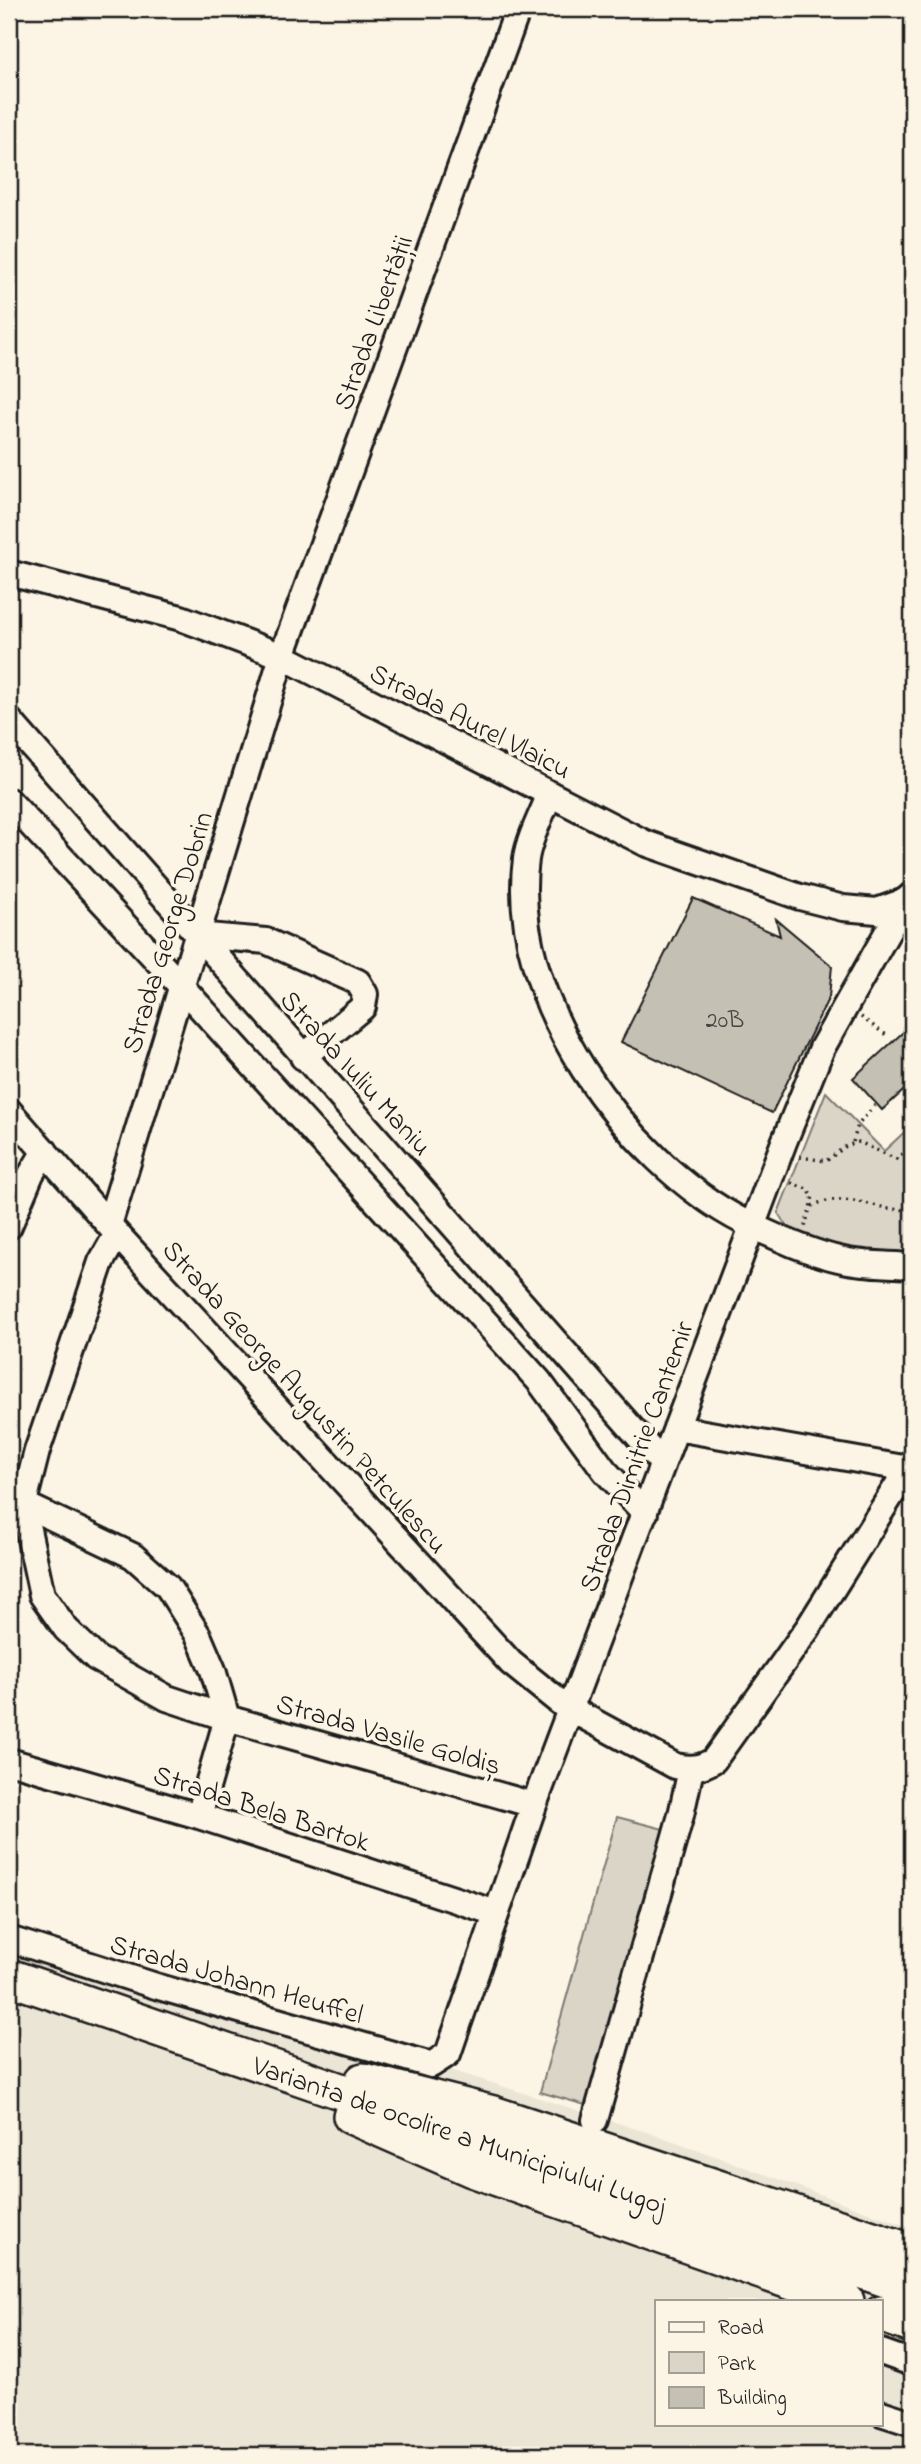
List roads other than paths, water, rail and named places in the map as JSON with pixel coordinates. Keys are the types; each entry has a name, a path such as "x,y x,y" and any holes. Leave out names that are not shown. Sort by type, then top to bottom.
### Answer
{"highway":[{"name":"Varianta de ocolire a Municipiului Lugoj","path":"9,1977 912,2288"},
{"path":"110,2014 184,2030 337,2076 453,2102 912,2252"},
{"path":"110,2014 174,2045 338,2109 435,2155 843,2300"},
{"path":"883,2315 912,2325"}],"street":[{"name":"Strada Libertății","path":"282,656 519,9"},
{"name":"Strada Aurel Vlaicu","path":"9,573 181,618 282,656 645,843 800,897 843,908 877,911 908,898"},
{"name":"Strada George Dobrin","path":"113,1229 195,935 282,656"},
{"name":"Strada Iuliu Maniu","path":"9,720 195,935 662,1463"},
{"path":"550,794 526,857 525,910 534,960 549,1009 577,1060 632,1133 710,1200 754,1225 806,1248 844,1260 912,1266"},
{"path":"9,801 181,986 539,1381 604,1471 645,1513"},
{"name":"Strada Dimitrie Cantemir","path":"448,2054 534,1805 822,1048 908,898"},
{"path":"195,935 266,941 358,982 365,994 363,1007 303,1057"},
{"name":"Strada George Augustin Petculescu","path":"9,1111 113,1229 511,1663 571,1709 675,1766 691,1769"},
{"path":"9,1226 31,1174 45,1151"},
{"name":"Strada Vasile Goldiș","path":"113,1229 37,1451 16,1501 42,1595 66,1629 96,1658 167,1698 227,1718 534,1805"},
{"path":"595,2120 681,1815 691,1769 714,1760 751,1713 911,1465 676,1428"},
{"path":"16,1501 133,1556 168,1587 198,1635 213,1670 227,1718 199,1815"},
{"name":"Strada Bela Bartok","path":"9,1761 199,1815 496,1913"},
{"name":"Strada Johann Heuffel","path":"9,1939 159,1987 430,2065 448,2054"},
{"path":"883,2353 912,2363"},
{"path":"883,2414 912,2423"}]}
